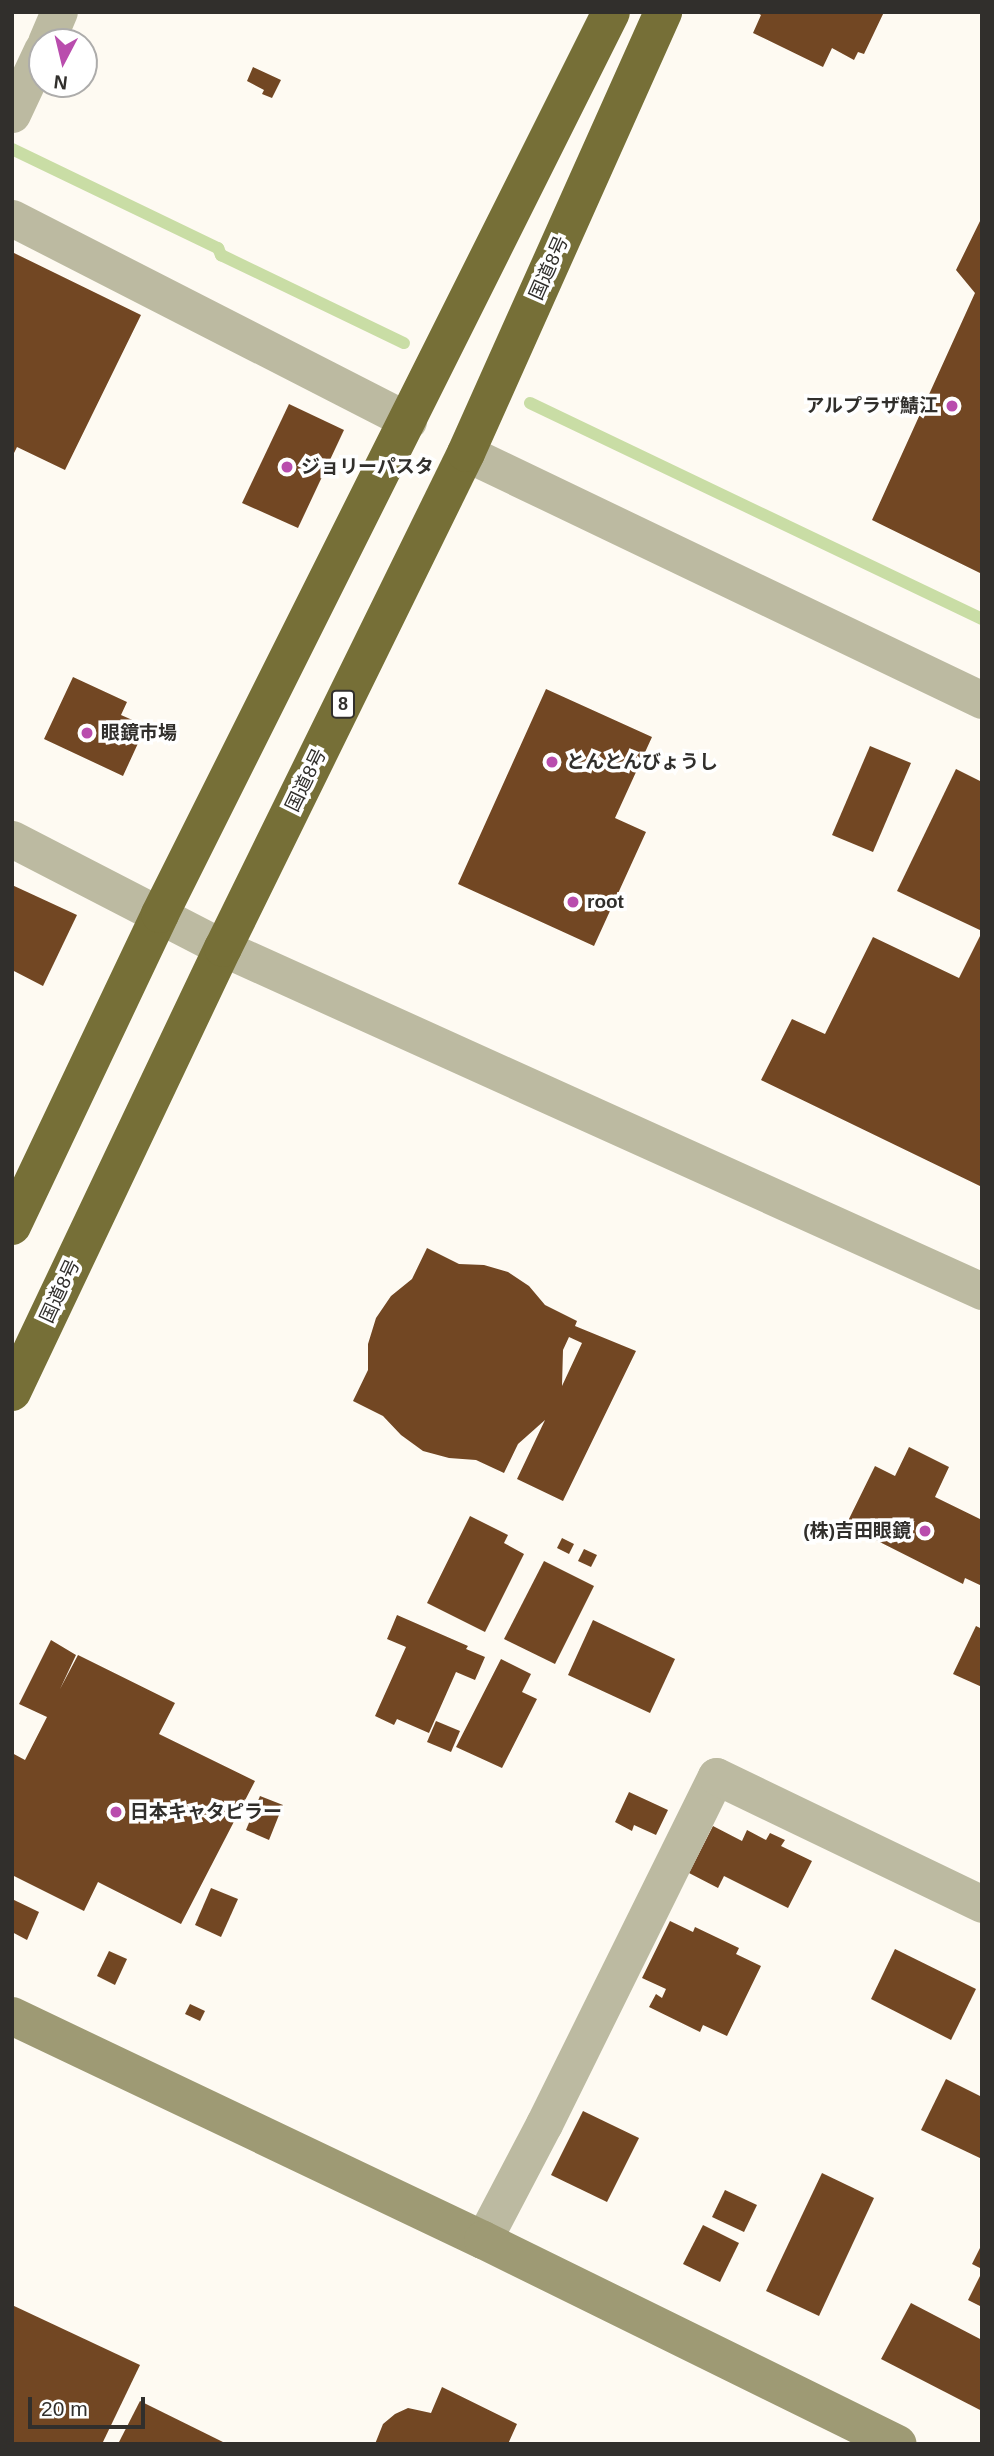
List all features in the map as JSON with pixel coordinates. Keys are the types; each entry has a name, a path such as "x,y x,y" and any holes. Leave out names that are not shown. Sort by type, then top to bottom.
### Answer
{"highway":[{"path":"12,1227 160,914 611,12"},
{"name":"国道8号","path":"12,1392 223,948 466,453 663,12"}],"street":[{"path":"12,114 28,80"},
{"path":"12,218 408,421"},
{"path":"466,453 982,700"},
{"path":"12,839 223,948 982,1291"},
{"path":"483,2240 544,2124 716,1776 982,1904"},
{"path":"12,2016 483,2240 898,2444"}],"building":[{"path":"756,12 884,12 864,54 858,52 854,60 832,48 823,67 753,33 761,15"},
{"path":"253,67 281,80 272,98 262,94 264,90 247,81"},
{"name":"アルプラザ鯖江","path":"982,217 982,574 872,520 975,293 956,270"},
{"path":"12,252 141,315 65,470 17,447 12,457"},
{"path":"289,404 344,430 298,528 242,503"},
{"path":"73,677 127,702 121,715 146,726 123,776 44,739"},
{"path":"546,689 652,737 615,818 646,832 594,946 458,884"},
{"path":"870,746 911,763 873,852 832,835"},
{"path":"956,769 982,782 982,931 897,891"},
{"path":"12,885 77,915 43,986 12,970"},
{"path":"982,932 982,1187 761,1080 792,1019 825,1034 873,937 959,978"},
{"path":"427,1248 459,1264 484,1265 508,1272 529,1286 545,1305 577,1321 575,1326 636,1351 563,1501 517,1479 545,1420 518,1444 504,1473 476,1460 449,1458 423,1451 401,1435 383,1416 353,1401 368,1370 368,1344 376,1318 391,1296 412,1279","holes":["569,1337 582,1343 562,1386 563,1350"]},
{"path":"909,1447 949,1467 935,1497 982,1520 982,1586 965,1578 963,1584 846,1525 875,1466 895,1476"},
{"path":"470,1516 508,1535 504,1543 524,1554 485,1632 427,1603"},
{"path":"562,1538 574,1544 569,1554 557,1548"},
{"path":"584,1549 597,1555 591,1567 578,1561"},
{"path":"544,1561 594,1586 555,1664 504,1639"},
{"path":"397,1615 468,1646 466,1649 485,1657 475,1680 456,1672 429,1733 397,1719 394,1725 375,1716 406,1647 387,1639"},
{"path":"593,1620 675,1659 650,1713 568,1675"},
{"path":"976,1626 982,1629 982,1687 953,1674"},
{"path":"51,1640 76,1655 60,1689 78,1655 175,1703 159,1734 255,1781 181,1924 98,1882 84,1911 12,1875 12,1753 25,1760 47,1717 19,1704"},
{"path":"501,1659 531,1674 522,1692 537,1699 502,1768 456,1747"},
{"path":"436,1721 460,1731 451,1752 427,1742"},
{"path":"629,1792 668,1810 656,1835 634,1825 632,1831 615,1822"},
{"path":"260,1796 283,1805 269,1840 246,1830"},
{"path":"713,1826 742,1841 747,1830 766,1840 770,1833 785,1840 781,1846 812,1861 788,1908 724,1876 718,1888 689,1873"},
{"path":"211,1888 238,1899 221,1937 195,1925"},
{"path":"12,1899 39,1912 27,1940 12,1932"},
{"path":"670,1921 693,1932 695,1927 739,1948 736,1954 761,1966 727,2036 703,2025 700,2032 649,2007 656,1994 662,1998 666,1989 642,1978"},
{"path":"895,1949 976,1989 951,2040 871,1999"},
{"path":"109,1951 127,1959 115,1985 97,1976"},
{"path":"190,2004 205,2011 200,2021 185,2014"},
{"path":"946,2079 982,2097 982,2159 921,2130"},
{"path":"583,2111 639,2138 607,2202 551,2175"},
{"path":"822,2173 874,2198 819,2316 766,2291"},
{"path":"725,2190 757,2205 744,2232 712,2217"},
{"path":"703,2225 739,2243 720,2282 683,2264"},
{"path":"982,2244 982,2269 972,2264"},
{"path":"982,2272 982,2307 968,2300"},
{"path":"911,2303 982,2340 982,2411 881,2359"},
{"path":"12,2305 140,2365 102,2444 12,2444"},
{"path":"442,2387 517,2424 508,2444 375,2444 383,2424 395,2414 408,2408 431,2413"},
{"path":"140,2401 227,2444 118,2444"}],"waterway":[{"path":"12,149 218,248 221,255 404,343"},
{"path":"530,403 982,619"}],"place":[{"name":"アルプラザ鯖江","path":"952,406"},
{"name":"ジョリーパスタ","path":"287,467"},
{"name":"眼鏡市場","path":"87,733"},
{"name":"とんとんびょうし","path":"552,762"},
{"name":"root","path":"573,902"},
{"name":"(株)吉田眼鏡","path":"925,1531"},
{"name":"日本キャタピラー","path":"116,1812"}]}
